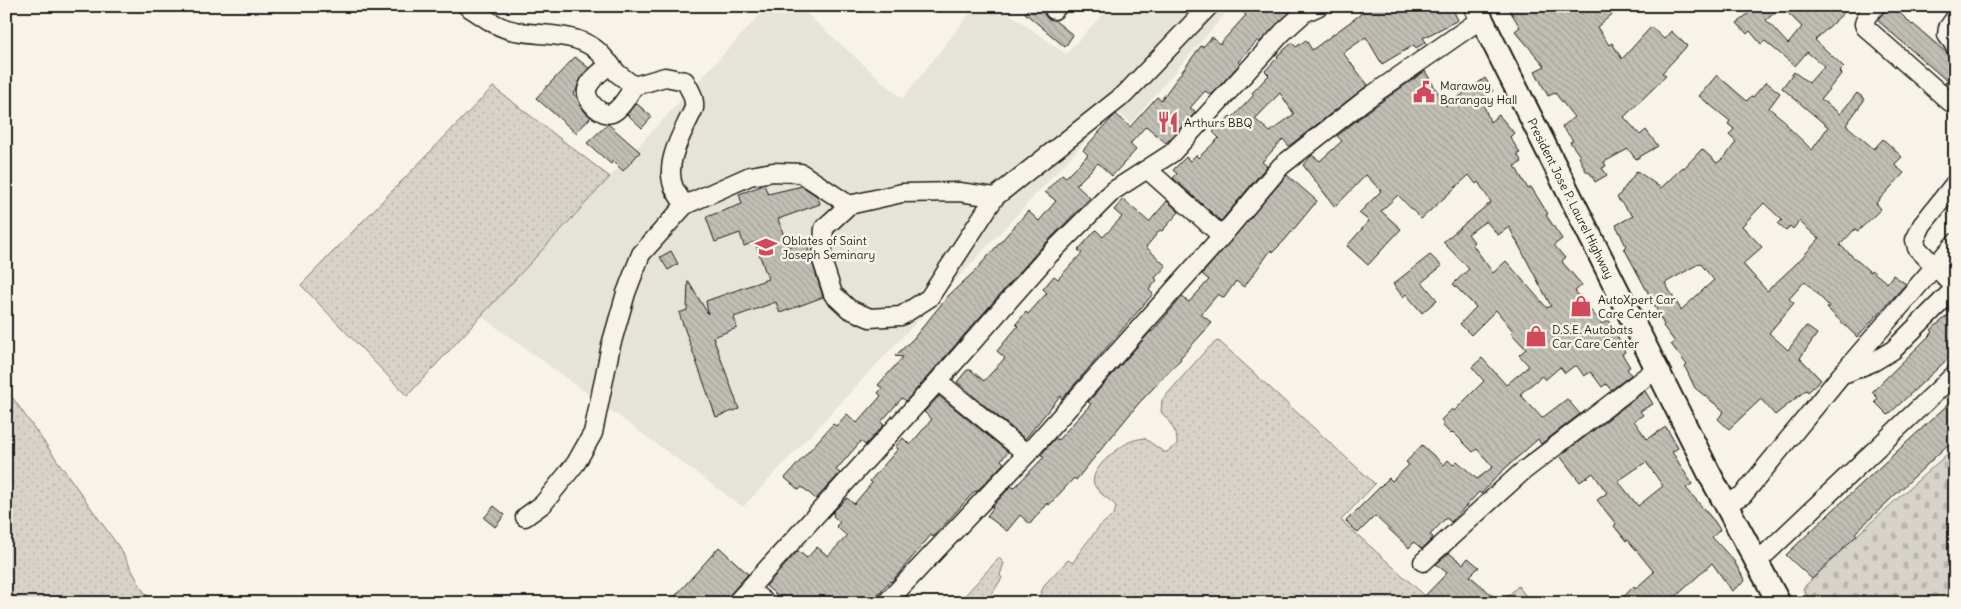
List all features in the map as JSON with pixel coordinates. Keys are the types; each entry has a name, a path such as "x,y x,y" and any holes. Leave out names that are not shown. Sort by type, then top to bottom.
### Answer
{"main road":[{"name":"President Jose P. Laurel Highway","path":"1478,12 1656,370 1779,603"}],"street":[{"path":"467,6 491,23 513,31 546,34 576,40 594,48 617,73 634,86"},
{"path":"995,197 959,192 902,193 849,205 824,228 822,260 833,294 850,309 870,318 901,316 930,298 995,197 1125,94 1209,6"},
{"path":"736,603 938,381 1048,256 1114,191 1172,153 1283,32 1304,13 1319,6"},
{"path":"1876,6 1867,16 1864,24 1865,27 1950,102"},
{"path":"886,603 1027,454 1222,236 1281,166 1478,12"},
{"path":"1955,18 1948,28 1947,35 1955,46"},
{"path":"610,64 590,83 587,89 587,96 602,112 612,113 619,108 634,86 665,77 685,81 692,94 694,108 672,158 671,178 674,188 685,205"},
{"path":"1148,170 1222,236"},
{"path":"525,517 542,504 576,463 593,433 610,345 626,293 641,254 685,205 750,176 773,172 801,174 849,205"},
{"path":"1841,375 1873,362 1893,350 1955,287 1917,248 1915,240 1922,225 1955,183"},
{"path":"1726,504 1743,494 1841,375 1955,243"},
{"path":"1423,562 1522,472 1656,370"},
{"path":"1757,562 1955,374"},
{"path":"938,381 1027,454"},
{"path":"749,588 766,603"}],"shaded area":[{"name":"Oblates of Saint Joseph Seminary","path":"768,6 798,6 902,99 976,6 999,6 1066,54 1110,6 1232,6 1131,123 1115,110 743,507 481,316"}],"green space":[{"path":"493,87 610,177 407,396 301,285"},
{"path":"1217,341 1375,484 1341,520 1433,603 1043,603 1038,599 1045,584 1068,560 1073,563 1099,527 1114,514 1116,506 1098,491 1094,484 1096,472 1100,466 1118,449 1134,440 1144,438 1164,452 1167,452 1177,444 1170,423 1161,412 1162,400 1206,350"},
{"path":"6,392 12,397 121,550 142,589 153,603 6,603"},
{"path":"1955,447 1955,603 1811,603 1803,588 1857,535"},
{"path":"999,558 1004,563 1000,575 1002,578 988,600 991,603 958,603"},
{"path":"1518,586 1526,596 1519,603 1501,603"}],"building":[{"path":"1030,6 1044,6 1042,11 1047,18 1054,20 1073,35 1065,47 1025,13"},
{"path":"1235,6 1296,6 1260,42 1258,40 1238,62 1240,64 1211,95 1205,91 1190,108 1195,111 1194,114 1166,143 1146,126 1130,144 1136,150 1112,176 1098,163 1076,185 1090,198 1040,249 906,401 902,398 881,422 884,425 865,445 861,441 836,470 840,473 816,499 802,487 799,490 785,478 833,424 836,426 847,414 857,423 881,396 878,393 882,388 878,385 903,357 895,356 913,339 948,296 974,272 1028,211 1039,221 1056,201 1045,192 1062,174 1066,177 1088,155 1083,150 1116,114 1130,127 1157,97 1161,100 1201,46 1203,47 1212,37 1220,44 1246,15"},
{"path":"1356,6 1451,6 1458,20 1423,38 1426,42 1416,48 1414,45 1382,64 1366,37 1343,53 1368,85 1289,146 1283,139 1262,162 1267,166 1221,221 1173,178 1177,174 1173,170 1186,157 1190,161 1196,155 1198,158 1219,138 1213,132 1230,116 1232,118 1254,95 1252,93 1269,75 1265,71 1277,56 1292,43 1296,47 1306,40 1312,50 1361,14","holes":["1280,93 1294,114 1270,132 1255,119"]},
{"path":"1507,6 1584,6 1589,11 1594,6 1622,6 1597,27 1609,45 1612,43 1622,59 1651,27 1664,39 1671,31 1687,46 1662,73 1666,76 1624,117 1640,135 1646,130 1658,146 1636,159 1628,149 1604,162 1606,166 1602,168 1607,175 1595,182 1591,174 1586,171 1580,156 1570,142 1573,140 1562,127 1574,117 1555,93 1548,96 1535,71 1545,66 1515,31 1520,27"},
{"path":"1757,6 1851,6 1815,40 1844,67 1839,72 1841,74 1821,99 1840,114 1857,93 1865,99 1846,125 1874,149 1883,139 1902,157 1894,165 1904,173 1876,203 1881,209 1858,231 1855,229 1840,245 1870,272 1871,270 1887,283 1893,275 1906,284 1857,337 1827,308 1829,306 1805,281 1789,299 1794,303 1769,333 1788,350 1806,326 1817,334 1800,358 1821,380 1808,392 1806,390 1775,415 1761,399 1729,429 1718,419 1724,411 1695,388 1685,367 1687,365 1671,344 1675,342 1663,326 1653,302 1624,248 1626,246 1616,225 1633,216 1617,198 1637,171 1661,188 1702,149 1717,163 1725,157 1736,142 1729,135 1734,129 1728,124 1730,121 1699,96 1717,75 1747,101 1766,82 1780,93 1769,108 1786,122 1785,124 1812,150 1828,127 1782,88 1794,72 1809,83 1824,66 1807,52 1795,66 1765,41 1761,44 1750,31 1747,34 1737,23","holes":["1782,7 1802,27 1788,44 1766,20","1764,203 1782,220 1778,224 1786,231 1790,226 1793,229 1799,221 1819,239 1767,291 1743,264 1762,247 1742,226","1700,263 1714,280 1681,310 1665,283"]},
{"path":"1887,6 1893,6 1912,25 1955,60 1955,92 1945,83 1947,81 1877,20"},
{"path":"575,57 589,68 581,77 573,94 577,97 582,109 591,117 576,133 536,98"},
{"path":"1425,71 1446,106 1485,78 1493,91 1481,98 1490,122 1499,115 1514,133 1510,137 1520,153 1517,154 1522,162 1515,166 1528,189 1531,187 1562,239 1554,245 1565,258 1562,261 1563,263 1582,285 1575,291 1602,324 1609,320 1625,352 1622,354 1630,367 1627,369 1631,375 1611,390 1606,384 1602,387 1591,372 1584,376 1577,366 1574,366 1565,373 1560,367 1545,380 1542,376 1520,394 1542,418 1567,399 1580,414 1541,444 1538,439 1499,474 1481,494 1479,492 1451,522 1446,518 1430,535 1433,537 1432,539 1422,549 1414,542 1409,548 1375,516 1358,533 1346,521 1389,478 1392,481 1409,465 1406,462 1422,445 1444,465 1448,460 1453,465 1457,461 1477,479 1493,467 1477,449 1473,452 1453,432 1451,434 1442,425 1444,423 1441,420 1452,409 1454,411 1484,381 1472,367 1482,358 1506,385 1529,366 1519,355 1526,349 1511,333 1513,331 1496,310 1471,335 1460,324 1476,307 1453,284 1469,269 1443,242 1491,202 1478,182 1476,184 1469,175 1421,219 1398,195 1381,211 1401,229 1368,265 1347,246 1369,221 1359,213 1381,191 1366,175 1335,207 1303,165 1312,155 1320,161 1342,141 1337,136 1371,109","holes":["1486,221 1498,235 1509,227 1551,306 1547,308 1506,261 1493,273 1472,244 1474,242 1468,234"]},
{"path":"636,103 652,117 642,128 627,114"},
{"path":"608,124 640,152 623,171 613,161 611,164 587,143"},
{"path":"1287,175 1317,201 1284,241 1273,252 1271,250 1244,287 1236,281 1224,298 1218,294 1201,314 1212,323 1139,403 1076,480 1074,478 1049,505 1047,503 1030,524 1020,515 1007,531 987,516 992,507 1011,486 1014,488 1044,457 1041,455 1055,438 1058,440 1091,404 1088,402 1182,297 1189,302 1209,280 1202,274"},
{"path":"764,185 768,194 802,186 818,197 820,204 778,219 788,247 806,242 823,297 780,313 776,302 734,317 737,328 713,337 739,409 716,417 679,313 687,310 688,281 708,314 706,301 768,279 755,242 744,246 740,233 715,242 706,217 742,204 739,194"},
{"path":"1123,199 1149,222 1167,201 1179,212 1146,247 1166,266 1155,278 1157,280 1149,290 1153,294 1062,399 1060,396 1025,439 957,382 967,370 971,370 984,381 1005,358 997,351 1018,326 1016,324 1047,293 1043,289 1054,276 1058,279 1082,253 1078,250 1096,230 1103,237 1122,217 1114,210"},
{"path":"671,251 678,264 668,270 660,257"},
{"path":"1430,255 1442,266 1422,282 1437,300 1422,313 1406,294 1403,297 1393,284"},
{"path":"1955,309 1955,352 1888,415 1875,402 1878,398 1872,392 1933,332 1931,330"},
{"path":"1645,391 1653,404 1640,411 1643,415 1634,421 1647,439 1666,427 1678,448 1672,452 1692,484 1686,488 1715,522 1720,530 1712,537 1734,561 1745,581 1732,591 1712,563 1669,603 1618,603 1634,586 1635,589 1654,572 1614,526 1616,524 1597,500 1607,493 1593,473 1580,482 1560,456","holes":["1646,462 1663,486 1638,506 1618,481"]},
{"path":"939,396 1008,452 1001,460 1004,463 975,491 933,537 931,535 900,572 870,603 786,603 766,586 798,551 807,558 817,547 828,556 847,536 836,526 840,522 832,513 847,498 854,504 872,483 870,481 898,449 895,447 903,438 910,445 932,419 924,412"},
{"path":"1955,398 1955,438 1855,533 1857,535 1812,579 1786,555 1832,511"},
{"path":"494,506 505,515 495,527 484,518"},
{"path":"719,547 748,574 723,603 669,603"},
{"path":"1449,553 1463,564 1468,558 1479,567 1470,576 1501,603 1418,603 1447,573 1436,564"}],"place":[{"name":"Marawoy Barangay Hall","path":"1424,92"},
{"name":"Arthurs BBQ","path":"1168,122"},
{"name":"Oblates of Saint Joseph Seminary","path":"766,247"},
{"name":"AutoXpert Car Care Center","path":"1581,306"},
{"name":"D.S.E. Autobats Car Care Center","path":"1536,336"}]}
